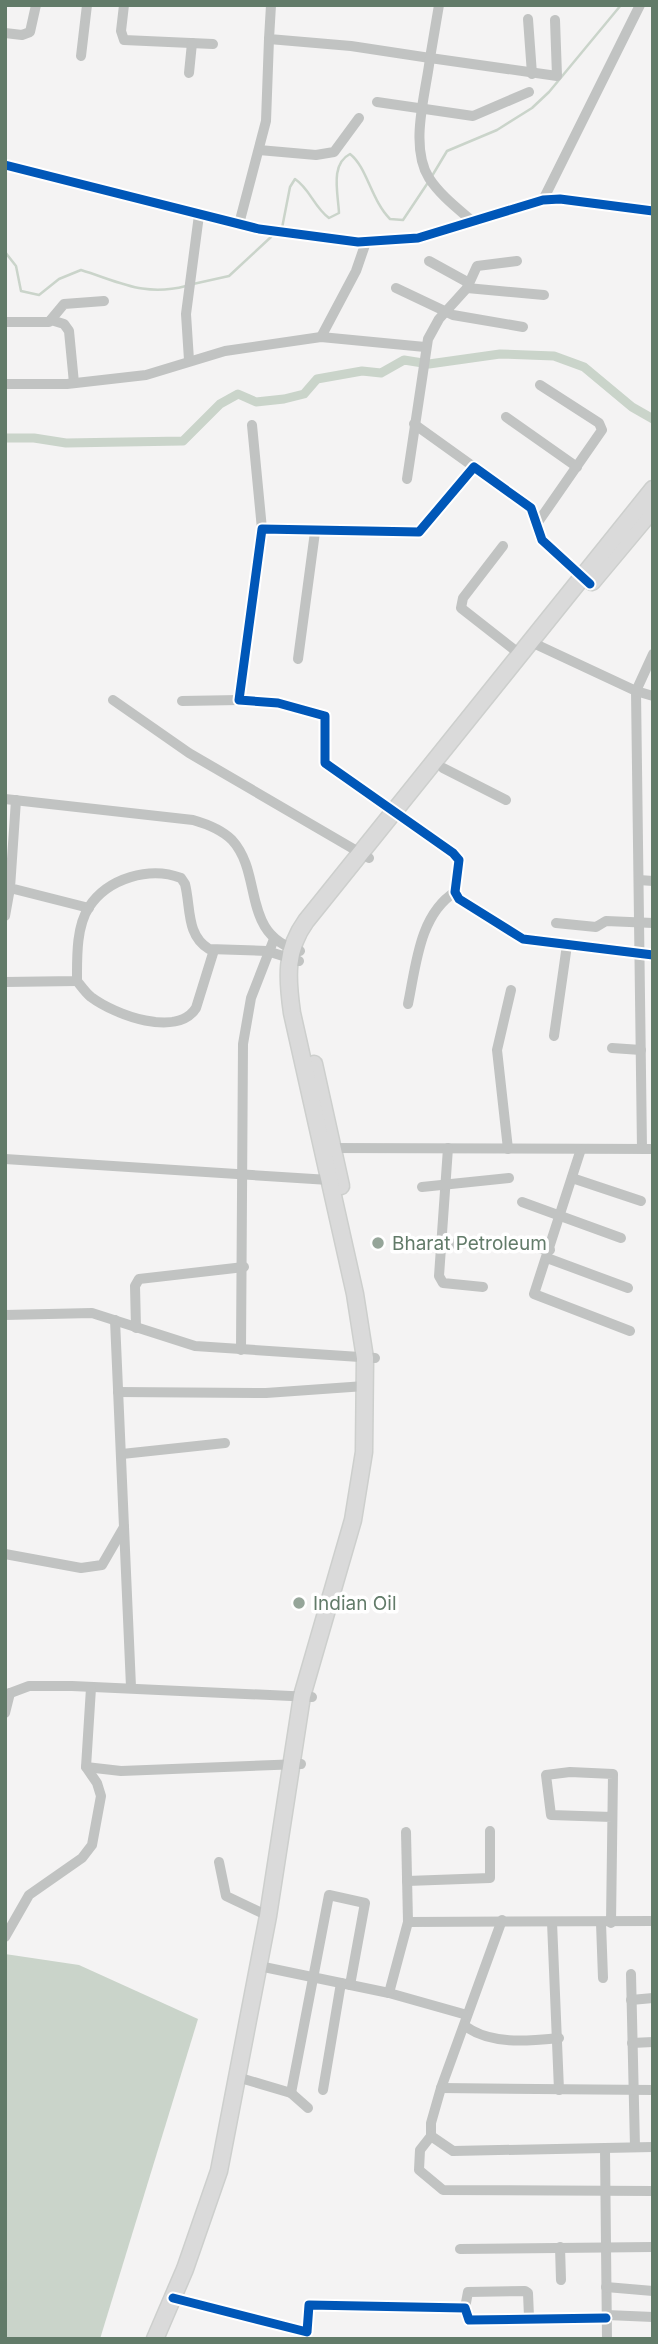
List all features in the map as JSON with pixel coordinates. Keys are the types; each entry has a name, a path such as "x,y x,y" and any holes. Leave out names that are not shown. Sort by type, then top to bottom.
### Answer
{"main road":[{"path":"307,1697 367,1510 374,1454 365,1293 292,1013 296,934 365,855 586,581 653,489"},
{"path":"586,581 653,509"},
{"path":"398,814 443,768 531,648"},
{"path":"155,2339 173,2298 219,2171 307,1697 354,1520 364,1452 365,1386 370,1358 329,1180 328,1148"}],"street":[{"path":"5,33 22,35 30,32 36,5"},
{"path":"81,56 87,5"},
{"path":"124,5 121,31 124,40 213,44"},
{"path":"239,224 259,150 268,96 271,5"},
{"path":"439,5 420,149 430,179 472,221"},
{"path":"543,200 640,5"},
{"path":"528,19 532,74"},
{"path":"269,39 351,46 551,77 559,74 555,20"},
{"path":"189,74 192,43"},
{"path":"377,102 473,116 529,92"},
{"path":"259,150 316,155 334,152 359,118"},
{"path":"5,165 239,224 309,237 366,242 418,238 543,200 560,199 653,211"},
{"path":"188,360 186,314 199,215"},
{"path":"321,337 356,271 366,242"},
{"path":"429,261 468,286 544,295"},
{"path":"407,479 424,355 445,312 468,286 477,266 517,261"},
{"path":"396,288 445,312 523,327"},
{"path":"5,323 42,324 51,320 64,304 104,301"},
{"path":"51,320 64,324 69,331 74,383"},
{"path":"5,384 74,383 146,374 225,351 321,337 424,355"},
{"path":"536,525 601,435 602,426 540,385"},
{"path":"506,417 577,467"},
{"path":"414,424 531,508 542,540 586,581"},
{"path":"239,700 262,529 251,425"},
{"path":"262,529 419,532 474,467"},
{"path":"298,659 315,532"},
{"path":"503,546 463,598 461,608 531,648 653,696"},
{"path":"328,1148 648,1149 641,1050 636,691 653,654"},
{"path":"113,700 189,753 365,855"},
{"path":"182,701 239,700 278,703 324,716 325,763 459,860 455,892 459,899 511,934 523,939 653,955"},
{"path":"443,768 506,800"},
{"path":"5,916 11,799 193,820 214,827 239,850 259,915 274,939 294,955"},
{"path":"214,950 196,1008 191,1016 176,1023 131,1015 109,1007 90,997 77,981 78,949 89,908 107,889 124,879 149,873 172,875 185,884 196,938 214,950 267,951 294,955"},
{"path":"639,880 653,881"},
{"path":"408,1004 421,943 429,922 437,907 455,892"},
{"path":"8,895 89,908"},
{"path":"556,923 596,927 606,920 653,923"},
{"path":"241,1350 244,1267 243,1044 251,998 267,951 274,939"},
{"path":"554,1036 567,945"},
{"path":"5,982 77,981"},
{"path":"508,1149 497,1050 511,990"},
{"path":"612,1048 641,1050"},
{"path":"448,1148 439,1276 443,1283 483,1287"},
{"path":"581,1149 548,1254 534,1287 537,1298 630,1331"},
{"path":"5,1159 329,1180"},
{"path":"422,1187 509,1178"},
{"path":"572,1178 641,1201"},
{"path":"522,1202 621,1238"},
{"path":"442,1244 501,1242 548,1254 628,1288"},
{"path":"136,1328 135,1286 139,1279 244,1267"},
{"path":"5,1315 92,1313 195,1346 370,1358"},
{"path":"115,1320 131,1687"},
{"path":"118,1392 266,1393 365,1386"},
{"path":"122,1454 225,1443"},
{"path":"5,1554 81,1567 102,1564 124,1527"},
{"path":"5,1713 8,1694 29,1686 131,1687 307,1697"},
{"path":"5,1937 29,1895 82,1858 92,1845 101,1796 97,1783 86,1767 91,1688"},
{"path":"86,1767 121,1771 296,1764"},
{"path":"603,1978 612,1817 613,1774 570,1772 546,1775 551,1815 612,1817"},
{"path":"407,1881 489,1878 490,1831"},
{"path":"389,1993 408,1923 406,1832"},
{"path":"219,1862 226,1896 269,1909"},
{"path":"290,2093 327,1896 362,1900 364,1905 323,2090"},
{"path":"408,1923 502,1920 606,1923 653,1921"},
{"path":"502,1920 441,2088 431,2123 431,2136 420,2150 419,2170 443,2190 653,2191"},
{"path":"552,1922 559,2038 559,2090"},
{"path":"259,1966 389,1993 466,2020 488,2036 522,2042 559,2038"},
{"path":"631,1974 635,2147"},
{"path":"631,2000 653,1998"},
{"path":"632,2043 653,2042"},
{"path":"237,2077 269,2084 290,2093 308,2108"},
{"path":"441,2088 653,2090"},
{"path":"431,2136 453,2151 653,2147"},
{"path":"605,2150 607,2339"},
{"path":"460,2249 653,2247"},
{"path":"560,2248 561,2280"},
{"path":"606,2287 653,2291"},
{"path":"529,2317 528,2294 525,2291 468,2292 465,2308 469,2320 653,2317"},
{"path":"173,2298 307,2332 309,2305 465,2308"}],"shaded area":[{"path":"5,1954 79,1965 198,2019 100,2339 5,2339"}],"waterway":[{"path":"432,176 447,151 497,130 532,108 549,92 621,5"},
{"path":"282,228 290,187 295,179 329,218 339,213 337,172 350,154 361,167 378,203 390,219 403,220 429,181"},
{"path":"193,284 229,276 271,237"},
{"path":"5,252 16,266 21,291 39,295 59,279 81,270 145,289 186,286"},
{"path":"5,438 34,438 66,443 183,441 220,404 238,394 256,402 284,399 304,394 317,379 362,371 381,373 404,360 429,364 500,354 554,356 584,367 632,407 653,419"}],"cycle path":[{"path":"5,165 259,229 358,242 418,238 543,200 560,199 653,211"},
{"path":"590,584 542,540 531,508 474,467 419,532 262,529 239,700 278,703 325,716 325,763 453,853 459,860 455,892 459,899 523,939 653,955"},
{"path":"173,2298 307,2332 309,2305 465,2308 469,2320 606,2318"}],"place":[{"name":"Bharat Petroleum","path":"378,1243"},
{"name":"Indian Oil","path":"299,1603"}]}
